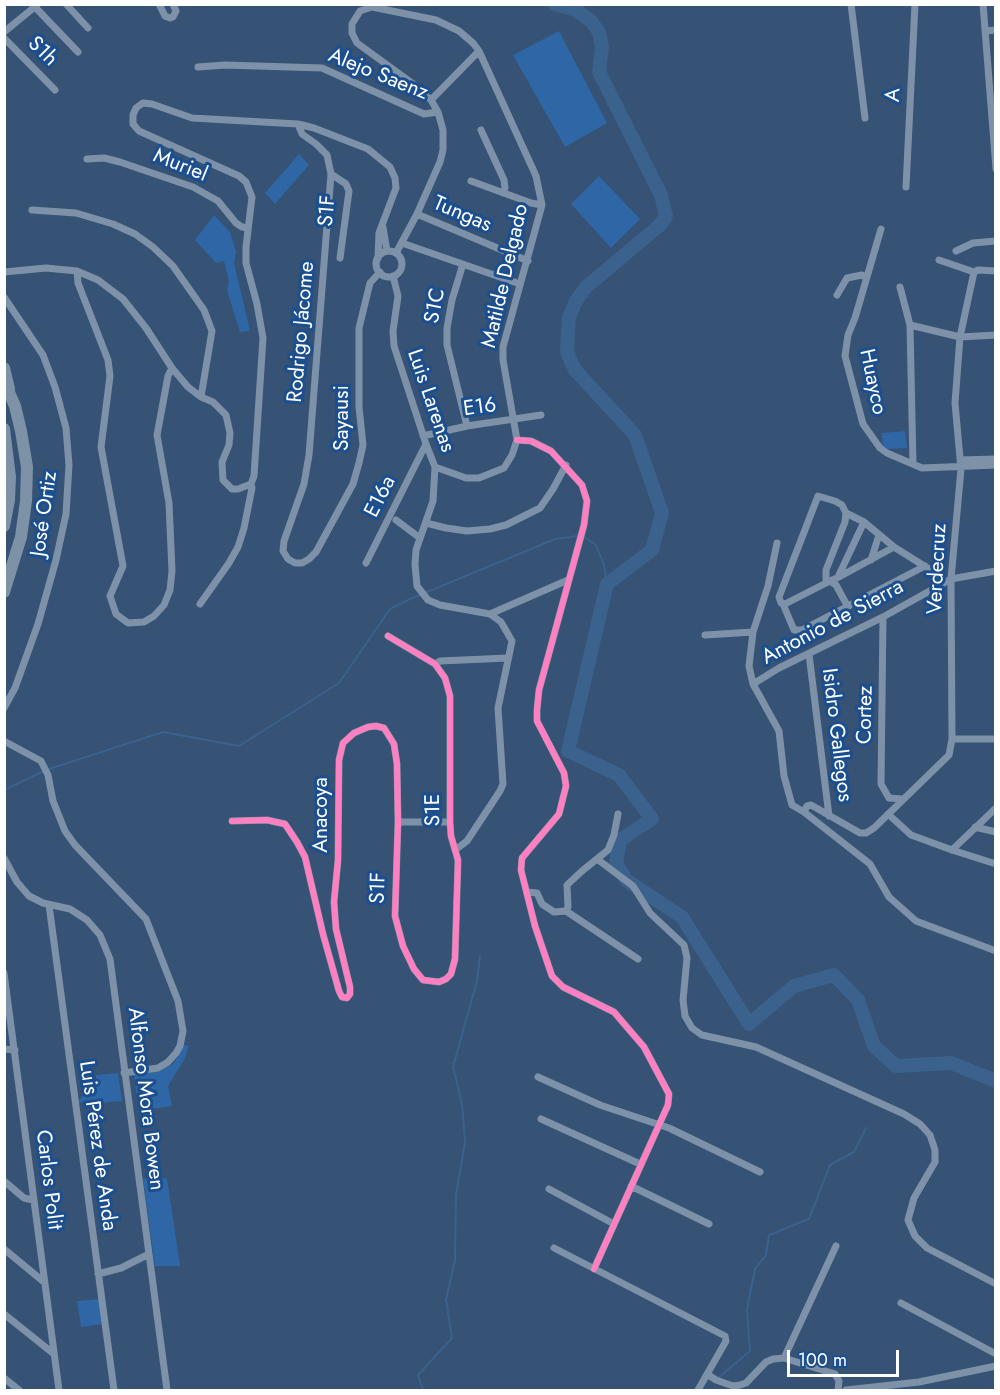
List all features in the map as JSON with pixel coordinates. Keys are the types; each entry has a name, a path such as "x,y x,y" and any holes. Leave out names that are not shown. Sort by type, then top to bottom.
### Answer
{"highway":[{"path":"4,368 21,431 27,467 26,501 21,537 4,592"},
{"path":"4,429 10,477 9,500 4,526"}],"street":[{"path":"66,4 88,28"},
{"path":"159,4 165,16 170,18 176,11 173,4"},
{"path":"851,4 865,118"},
{"name":"A","path":"906,187 915,4"},
{"path":"983,4 996,169"},
{"path":"4,32 36,6 78,52"},
{"name":"Matilde Delgado","path":"438,112 431,100 412,83 357,43 352,33 352,24 360,11 372,7 436,20 467,36 479,51 536,176 542,205 503,347 503,360 517,440"},
{"path":"985,31 996,30"},
{"name":"S1h","path":"4,39 55,90"},
{"path":"431,100 479,51"},
{"name":"Alejo Saenz","path":"198,68 225,65 322,68 424,114 438,112"},
{"path":"200,604 238,547 254,476 262,338 257,304 246,263 252,197 246,182 239,176 139,131 133,124 136,108 143,103 192,118 298,124 368,149 390,166 395,178 396,188 379,233 377,262 380,272 393,276 402,267 401,259 396,253 387,251"},
{"path":"396,253 417,214 440,162 443,150 443,130 438,112"},
{"name":"Rodrigo Jácome","path":"283,551 284,541 304,484 309,455 331,174 327,155 302,134 298,124"},
{"path":"482,130 504,180 503,193"},
{"name":"Muriel","path":"87,159 104,158 120,162 193,186 218,201 236,223 248,228"},
{"name":"S1F","path":"331,174 346,184 349,191 340,258"},
{"path":"471,182 542,205"},
{"path":"32,210 76,213 113,224 135,234 173,266 204,310 212,331 201,397"},
{"name":"Tungas","path":"417,214 528,261"},
{"path":"383,224 387,251"},
{"name":"Huayco","path":"881,229 848,335 845,357 862,424 880,448 922,468 960,462"},
{"path":"956,251 974,243 996,241"},
{"path":"402,243 520,284"},
{"path":"378,258 387,251"},
{"path":"939,260 974,272 978,270 996,271"},
{"name":"S1C","path":"463,264 452,300 447,328 447,345 467,426"},
{"path":"4,272 45,268 77,271 98,280 123,298 188,387 220,408 230,423 229,445 222,462 223,480 232,489 251,484"},
{"path":"77,271 78,283 108,360 110,376 101,447 123,566 110,596 116,614 128,623 144,622 154,616 164,605 170,590 172,571 169,503 157,435 168,376 172,368"},
{"name":"Sayausi","path":"283,551 288,559 295,563 302,563 309,559 316,552 353,484 363,445 359,407 360,320 370,284 380,272"},
{"name":"Verdecruz","path":"866,832 874,828 949,755 952,740 951,579 960,462 955,403 960,337 974,272"},
{"path":"837,294 847,279 862,275 866,278"},
{"name":"Luis Larenas","path":"393,276 398,296 393,332 394,346 435,467 433,501 416,550 416,578 426,598 440,605 490,614"},
{"path":"900,286 910,325 913,464"},
{"name":"José Ortiz","path":"4,297 27,330 56,387 66,428 69,465 66,514 56,560 38,624 20,674 4,708"},
{"path":"910,325 960,337 996,335"},
{"name":"E16","path":"423,436 467,426 541,415"},
{"path":"435,467 466,478 479,478 504,468 517,440 531,441 551,451 566,465 582,485 587,501 582,531 539,690 537,721 564,773 566,786 559,814 522,858 520,870 552,976 563,987 614,1012 644,1047 669,1094 668,1105 594,1269"},
{"name":"E16a","path":"366,563 426,444"},
{"path":"960,462 996,459"},
{"path":"960,462 996,465"},
{"path":"426,522 467,531 490,530 506,525 540,508 566,465"},
{"path":"925,566 806,629 797,631 794,630 779,597 818,496 835,501 846,513 864,522 894,548 925,566 937,574 943,583"},
{"path":"833,580 826,580 826,570 845,522 846,513"},
{"path":"396,520 420,538"},
{"path":"833,580 864,522"},
{"path":"871,560 879,535"},
{"path":"777,543 768,586 753,632 749,666 753,684 779,731 784,777 790,802 870,864 889,897 916,921 996,951"},
{"path":"783,604 894,548"},
{"name":"Antonio de Sierra","path":"753,684 779,668 883,617 951,579 996,571"},
{"path":"490,614 568,580"},
{"path":"833,580 848,607"},
{"path":"455,850 461,848 467,841 503,784 498,708 512,641 501,622 490,614"},
{"name":"Cortez","path":"883,617 881,784 889,798 902,799"},
{"path":"705,635 753,632"},
{"path":"388,636 435,664 440,661 508,658"},
{"name":"Isidro Gallegos","path":"809,654 829,816 860,833 866,832"},
{"name":"S1E","path":"435,664 445,678 450,696 450,822 451,836 458,860 455,959"},
{"name":"Anacoya","path":"232,821 267,820 285,825 297,842 305,857 323,934 342,997 347,998 350,994 350,987 336,929 334,902 338,860 339,760 343,743 354,733 368,727 384,728 394,744"},
{"path":"952,740 996,739"},
{"path":"4,741 41,761 45,767 53,801 65,831 75,845 146,919 178,1001 183,1031 176,1053 158,1068 124,1073"},
{"name":"S1F","path":"394,744 397,764 398,822 395,916 403,946 414,969 423,980 439,982 446,980 451,974 455,959"},
{"path":"804,812 807,806 811,805 829,816"},
{"path":"952,850 996,808"},
{"path":"566,911 568,907 567,885 608,850 618,814"},
{"path":"888,814 911,834 996,864"},
{"path":"398,822 450,822"},
{"path":"975,827 996,832"},
{"path":"597,859 633,886 650,914 684,945 687,958 683,1000 685,1016 692,1028 702,1035 756,1047 904,1114 920,1124 930,1135 935,1150 935,1162 914,1198 908,1220 915,1236 927,1248 996,1284"},
{"name":"Alfonso Mora Bowen","path":"6,864 22,890 36,900 79,914 94,927 106,946 110,959 167,1390"},
{"path":"527,891 537,893 542,904 554,912 566,911 638,959"},
{"name":"Luis Pérez de Anda","path":"49,905 114,1390"},
{"name":"Carlos Polit","path":"5,973 59,1390"},
{"path":"4,1048 15,1050"},
{"path":"538,1077 600,1104 659,1125 760,1172"},
{"path":"541,1119 640,1164"},
{"path":"4,1181 24,1198 33,1200"},
{"path":"631,1186 709,1224"},
{"path":"549,1189 614,1224"},
{"path":"784,1358 836,1246"},
{"path":"554,1248 725,1336 726,1341 698,1390"},
{"path":"4,1249 44,1282"},
{"path":"98,1274 121,1268 149,1254"},
{"path":"901,1303 996,1354"},
{"path":"4,1314 54,1354"},
{"path":"707,1374 733,1386 740,1385 746,1383 766,1362 784,1358 835,1374 839,1381 838,1390"},
{"path":"846,1390 919,1382 996,1366"},
{"path":"4,1378 19,1390"},
{"path":"919,1382 921,1390"}],"shaded area":[{"path":"559,31 607,123 565,147 513,55"},
{"path":"299,154 309,165 275,204 265,193"},
{"path":"599,176 640,219 611,248 571,204"},
{"path":"214,215 230,232 236,252 234,263 250,331 240,332 227,290 229,282 224,261 216,263 195,240"},
{"path":"905,431 907,448 883,449 882,433"},
{"path":"184,1045 189,1046 184,1060 168,1086 172,1106 139,1111 134,1075 156,1072 173,1064"},
{"path":"118,1073 122,1101 101,1103 98,1100 77,1103 96,1079 96,1075"},
{"path":"167,1178 180,1266 155,1266 143,1179"},
{"path":"100,1299 103,1324 81,1327 77,1301"}],"waterway":[{"path":"555,4 576,10 591,21 599,32 602,47 599,72 661,195 666,216 660,225 586,287 569,317 567,351 571,362 576,371 635,435 662,513 652,550 607,584 568,751 619,775 652,819 620,840 616,863 626,880 682,917 749,1024 794,986 834,975 858,1000 874,1046 896,1066 951,1063 996,1081"},
{"path":"4,790 46,770 163,732 239,746 339,683 390,609 555,539 578,536"},
{"path":"583,536 596,545 604,565 607,584"},
{"path":"423,1390 418,1375 452,1338 446,1299 455,1260 456,1195 465,1142 462,1104 453,1067 477,981 480,956"},
{"path":"717,1379 750,1351 747,1309 755,1269 766,1255 769,1235 809,1219 830,1165 854,1152 866,1128"}],"cycle path":[{"path":"517,440 531,441 551,451 582,485 587,501 584,525 539,690 537,710 537,721 564,773 566,786 559,814 522,858 521,870 535,926 552,976 563,987 614,1012 644,1047 669,1094 668,1105 594,1269"},
{"path":"232,821 267,820 285,824 297,842 305,857 339,991 342,997 347,998 350,994 350,987 336,929 334,902 338,860 339,760 343,743 354,733 368,727 384,728 394,744 397,764 395,916 403,946 414,969 423,980 439,982 451,974 455,959 458,860 451,836 450,822 450,696 445,678 435,664 388,636"}]}
